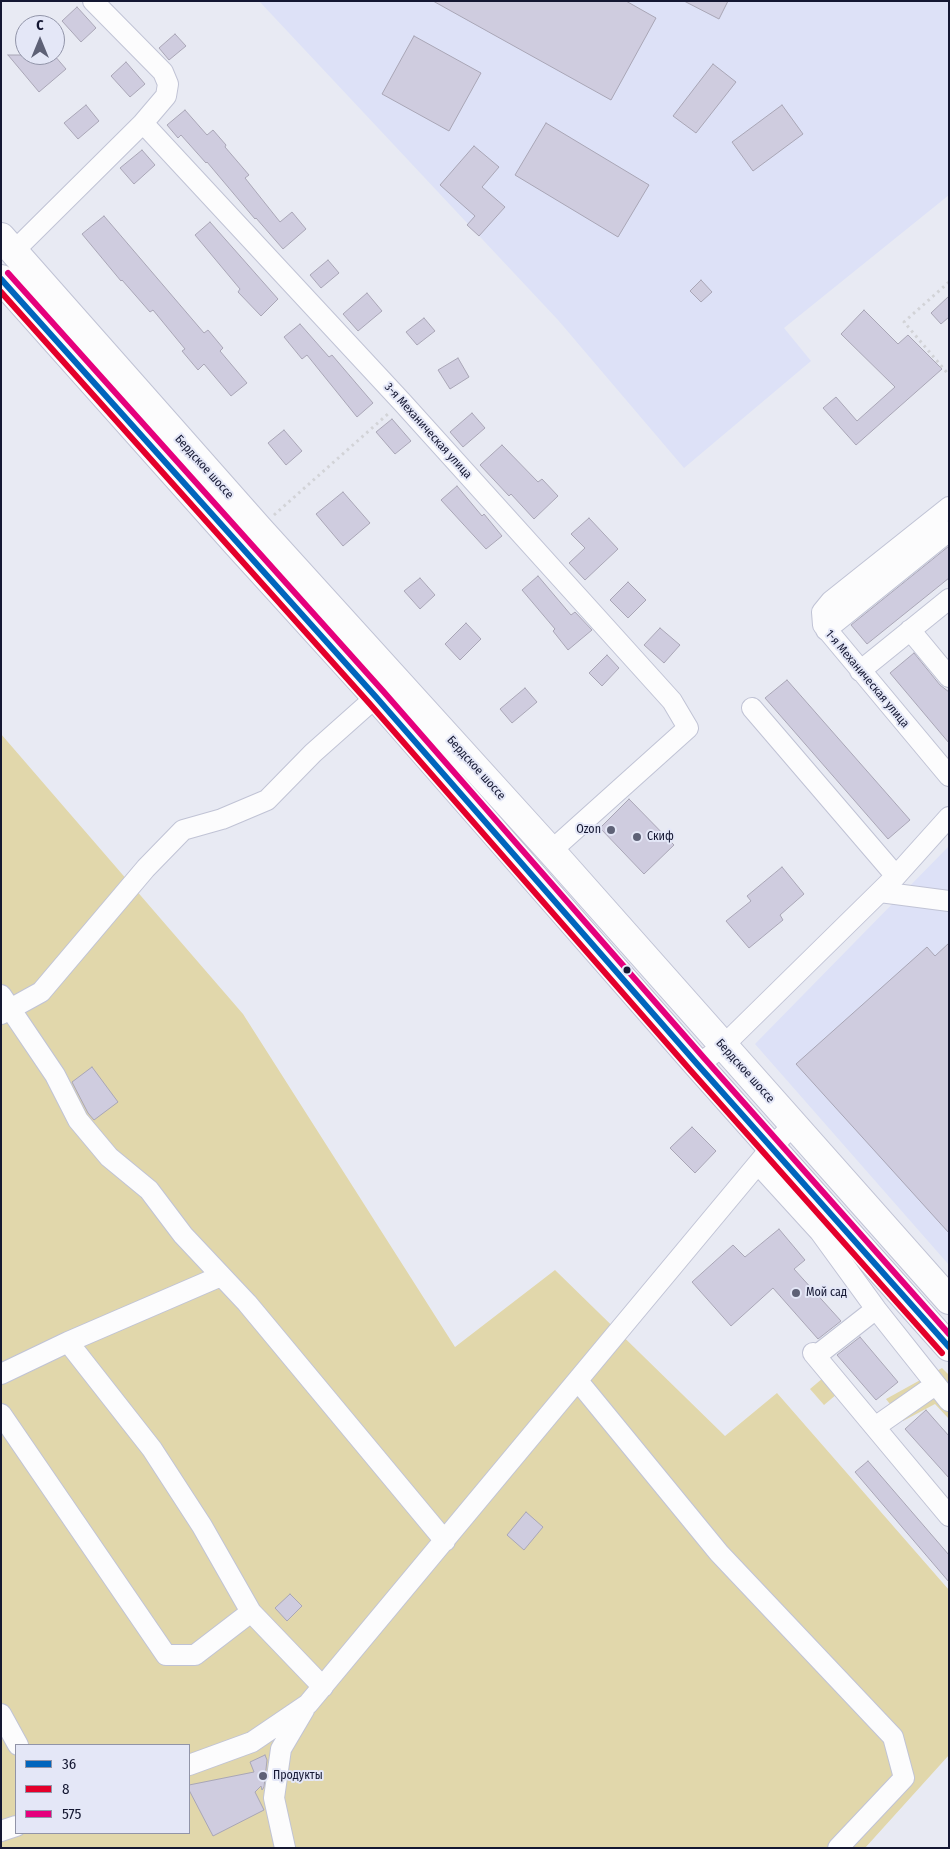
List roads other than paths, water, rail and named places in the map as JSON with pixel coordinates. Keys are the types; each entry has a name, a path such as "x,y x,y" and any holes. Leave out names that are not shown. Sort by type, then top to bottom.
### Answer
{"highway":[{"name":"Бердское шоссе","path":"7,244 259,529 551,851 949,1300"},
{"path":"1,279 230,537 376,697 698,1065 764,1156 949,1347"}],"street":[{"path":"7,244 143,123 166,96 168,84 163,72 92,1"},
{"name":"3-я Механическая улица","path":"143,123 402,402 672,701 688,728 551,851"},
{"name":"1-я Механическая улица","path":"947,512 831,601 822,612 823,625 826,630 949,776"},
{"path":"826,630 949,531"},
{"path":"860,671 949,599"},
{"path":"910,630 949,676"},
{"path":"376,697 313,753 266,800 222,819 183,830 146,868 41,992 4,1006 55,1076 78,1120 109,1158 149,1190 183,1235 259,1318 444,1541"},
{"path":"752,708 896,876"},
{"path":"698,1065 723,1046 880,892 949,817"},
{"path":"880,892 949,901"},
{"path":"285,1848 274,1798 281,1749 308,1704 764,1156 793,1125"},
{"path":"764,1156 816,1238 949,1400"},
{"path":"1,1374 68,1342 221,1276"},
{"path":"876,1309 814,1354 875,1427 946,1506"},
{"path":"68,1342 152,1449 202,1526 251,1612 323,1687"},
{"path":"578,1381 719,1553 893,1737 904,1778 838,1848"},
{"path":"875,1427 935,1385"},
{"path":"1,1414 166,1655 196,1655 251,1612"},
{"path":"190,1765 252,1742 308,1704"},
{"path":"1,1714 17,1744"},
{"path":"1,1831 15,1826"}],"place":[{"name":"Ozon","path":"611,830"},
{"name":"Скиф","path":"637,837"},
{"name":"Мой сад","path":"796,1293"},
{"name":"Продукты","path":"263,1776"}]}
